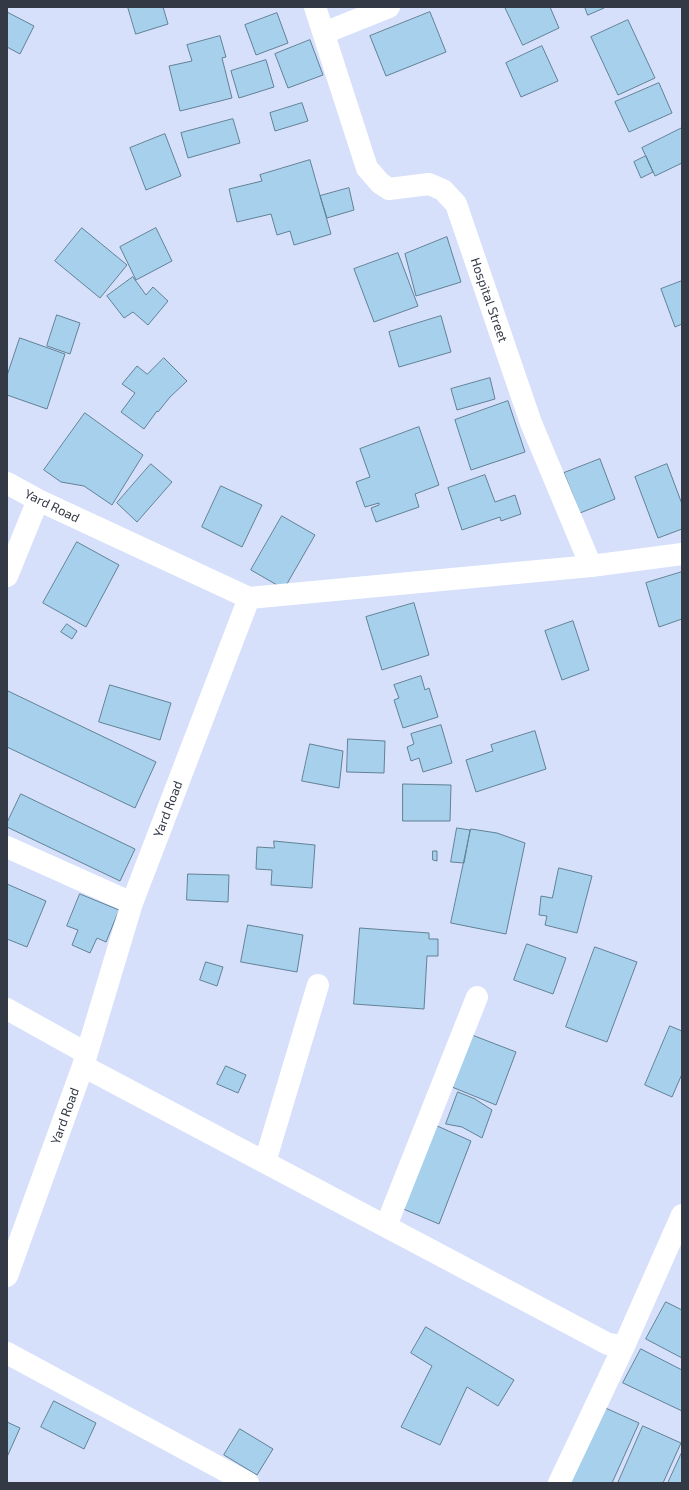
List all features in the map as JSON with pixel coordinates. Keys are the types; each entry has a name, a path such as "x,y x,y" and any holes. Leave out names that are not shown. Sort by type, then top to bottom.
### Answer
{"street":[{"name":"Hospital Street","path":"315,7 367,168 380,183 389,189 429,184 443,190 456,204 531,423 591,566"},
{"path":"324,33 389,7"},
{"name":"Yard Road","path":"7,483 38,500 250,598 132,903 85,1059 7,1276"},
{"path":"7,576 38,500"},
{"path":"250,598 591,566 682,554"},
{"path":"7,847 132,903"},
{"path":"265,1162 318,985"},
{"path":"386,1226 477,998"},
{"path":"7,1009 85,1059 265,1162 608,1344 624,1346"},
{"path":"559,1483 624,1346 682,1215"},
{"path":"7,1353 248,1483"}],"building":[{"path":"128,7 163,7 168,24 136,34"},
{"path":"505,7 550,7 559,28 523,45"},
{"path":"585,7 604,7 604,8 588,15"},
{"path":"7,12 34,26 20,54 7,47"},
{"path":"430,12 446,52 386,76 370,36"},
{"path":"277,13 288,43 256,55 245,25"},
{"path":"628,20 655,78 618,95 591,37"},
{"path":"220,36 226,57 222,58 232,98 180,111 169,66 192,61 187,45"},
{"path":"310,40 323,75 288,88 275,54"},
{"path":"542,46 558,81 521,97 506,63"},
{"path":"266,60 274,87 239,98 231,71"},
{"path":"659,83 672,113 629,132 615,102"},
{"path":"302,103 308,121 275,131 270,113"},
{"path":"233,119 240,143 188,158 181,133"},
{"path":"682,128 682,163 655,176 642,148"},
{"path":"165,134 181,176 146,190 130,148"},
{"path":"646,156 653,172 641,178 634,162"},
{"path":"310,160 331,234 294,245 290,231 277,235 271,214 237,222 229,189 262,181 260,175"},
{"path":"349,188 354,210 327,218 320,196"},
{"path":"82,228 127,265 100,298 55,261"},
{"path":"156,228 172,261 136,280 120,247"},
{"path":"447,237 461,282 416,296 405,254"},
{"path":"398,253 418,306 374,322 354,269"},
{"path":"133,277 146,295 153,287 168,301 148,325 133,312 124,318 107,296"},
{"path":"682,281 682,324 675,327 661,289"},
{"path":"57,315 80,323 70,354 47,346"},
{"path":"441,316 451,352 399,367 389,332"},
{"path":"20,338 65,354 47,409 7,395 7,376"},
{"path":"164,358 187,381 170,397 158,412 157,411 144,429 121,412 135,393 122,384 137,366 147,374"},
{"path":"490,378 495,399 457,410 451,389"},
{"path":"508,401 525,452 471,470 455,420"},
{"path":"85,413 143,455 112,505 84,486 61,482 44,470"},
{"path":"419,427 439,485 415,494 419,507 376,522 371,508 379,505 379,503 365,507 356,482 370,477 360,449"},
{"path":"600,459 615,499 580,513 564,473"},
{"path":"151,464 172,482 137,522 117,503"},
{"path":"667,464 682,504 682,529 658,538 635,477"},
{"path":"485,475 495,502 515,495 521,514 501,521 500,517 462,530 448,488"},
{"path":"221,486 262,505 242,547 202,527"},
{"path":"282,516 315,535 284,589 251,570"},
{"path":"77,542 119,565 86,627 43,603"},
{"path":"682,572 682,619 659,627 646,583"},
{"path":"414,603 429,655 382,670 366,617"},
{"path":"573,621 589,670 562,680 545,631"},
{"path":"67,624 77,631 72,639 61,632"},
{"path":"421,676 425,690 429,688 438,717 403,728 394,700 399,698 394,685"},
{"path":"110,685 171,703 160,740 99,722"},
{"path":"8,691 156,762 135,808 7,747"},
{"path":"441,725 452,763 423,772 419,758 411,761 407,747 414,744 411,734"},
{"path":"535,731 546,769 476,792 466,760 493,751 491,745"},
{"path":"348,739 385,741 384,773 347,772"},
{"path":"310,744 343,751 339,788 302,781"},
{"path":"403,784 451,785 450,821 403,821"},
{"path":"21,794 135,849 120,881 7,827 7,823"},
{"path":"457,828 470,830 464,863 451,862"},
{"path":"471,829 497,833 525,843 506,934 451,923"},
{"path":"274,841 315,845 312,888 271,885 272,870 256,869 257,847 274,848"},
{"path":"433,851 437,851 437,861 433,860"},
{"path":"559,868 592,876 577,933 545,925 547,916 539,915 541,896 552,898"},
{"path":"188,874 229,875 228,902 187,900"},
{"path":"7,884 46,901 27,947 7,939"},
{"path":"80,894 119,910 106,942 97,938 90,953 72,945 78,930 67,926"},
{"path":"248,925 303,935 297,972 241,962"},
{"path":"360,928 429,933 429,939 438,939 438,956 427,956 424,1009 354,1004"},
{"path":"527,944 566,958 553,994 514,980"},
{"path":"595,947 637,962 607,1042 566,1027"},
{"path":"206,962 223,967 217,986 200,980"},
{"path":"670,1026 682,1031 682,1074 672,1097 645,1085"},
{"path":"472,1035 516,1052 496,1105 452,1087"},
{"path":"226,1066 246,1075 238,1093 217,1084"},
{"path":"458,1092 475,1099 492,1110 482,1138 462,1127 446,1124"},
{"path":"435,1125 471,1141 439,1224 401,1208"},
{"path":"666,1302 682,1310 682,1358 646,1339"},
{"path":"426,1327 514,1380 498,1406 467,1387 440,1445 401,1427 432,1366 411,1353"},
{"path":"641,1349 682,1370 682,1411 623,1383"},
{"path":"54,1401 96,1423 84,1449 41,1427"},
{"path":"601,1406 639,1423 612,1483 567,1483"},
{"path":"7,1422 20,1428 7,1457"},
{"path":"643,1426 681,1443 663,1483 618,1483"},
{"path":"240,1429 273,1449 257,1475 224,1455"},
{"path":"682,1452 682,1483 668,1483"}]}
